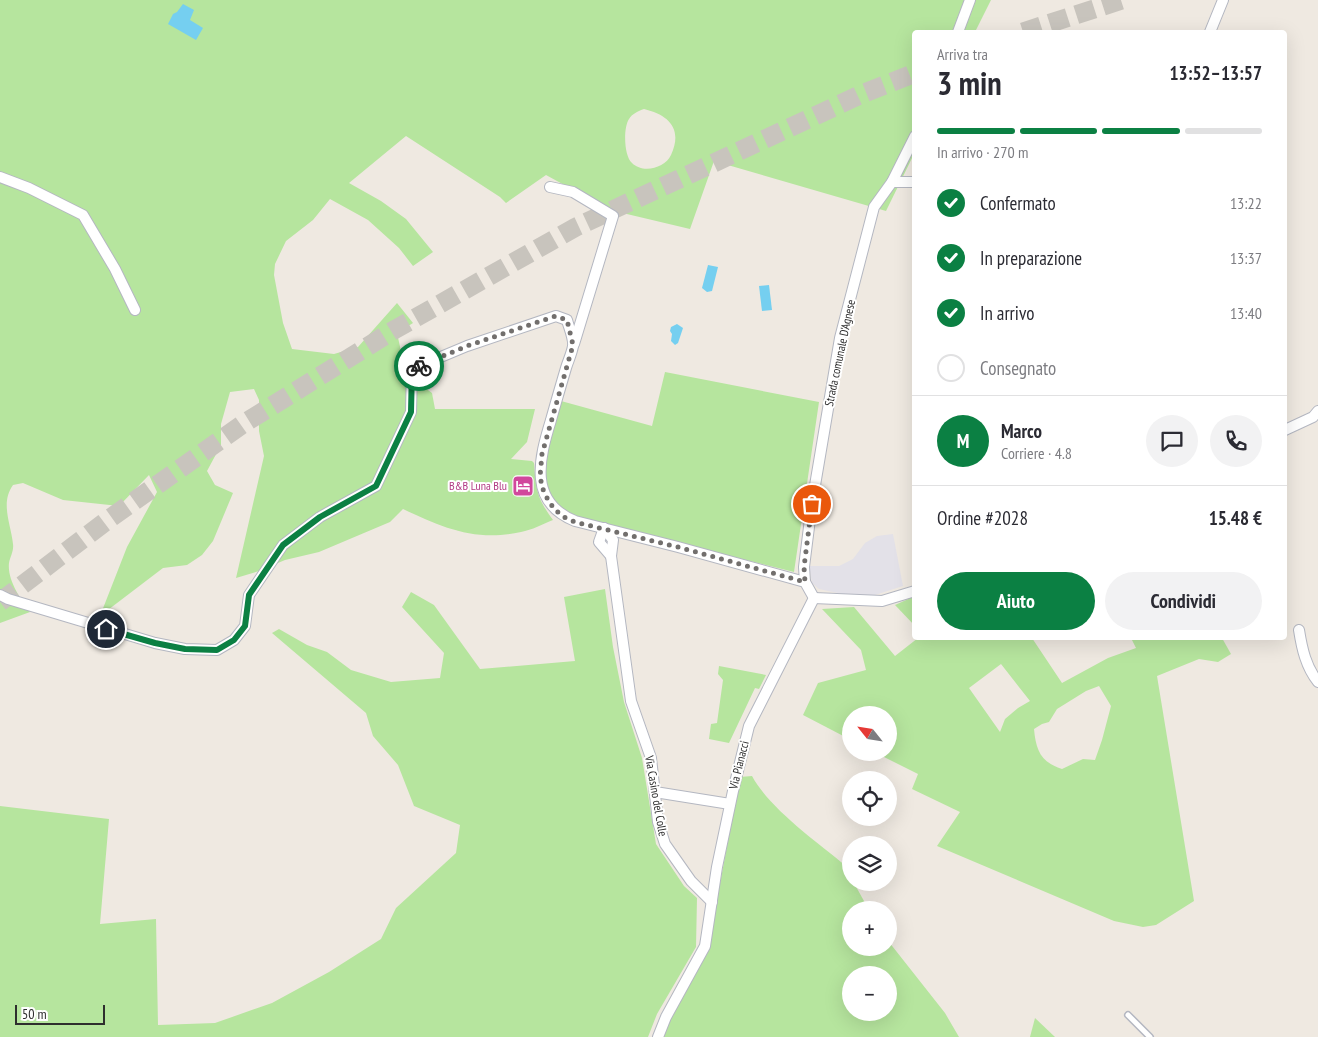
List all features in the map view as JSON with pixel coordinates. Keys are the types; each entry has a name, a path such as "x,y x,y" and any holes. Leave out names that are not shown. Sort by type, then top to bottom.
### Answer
{"street":[{"path":"959,30 970,0"},
{"path":"1211,30 1223,0"},
{"name":"Strada comunale D'Agnese","path":"805,582 804,567 812,504 840,338 874,207 892,182 912,142"},
{"path":"0,178 29,188 83,215 115,269 135,310"},
{"path":"892,182 912,182"},
{"path":"550,187 573,192 614,216 573,345 542,454 540,477 544,493 554,509 564,517 575,522 785,575 805,582 814,598 882,601 912,592"},
{"path":"0,594 17,602 155,643 185,649 217,650 234,640 245,626 249,595 283,545 320,517 376,486 411,412 412,369 467,346 556,316 567,320 573,345"},
{"path":"1287,429 1313,417 1318,411"},
{"name":"Via Casino del Colle","path":"604,528 599,542 611,556 631,700 651,758 658,822 665,844 691,881 712,902"},
{"name":"Via Pianacci","path":"658,1037 666,1017 706,946 730,804 749,726 814,598"},
{"path":"1299,630 1304,655 1313,676 1318,682"},
{"path":"655,792 730,804"}],"lane":[{"path":"1128,1015 1150,1037"}],"shaded area":[{"path":"893,534 903,586 875,595 847,595 819,589 812,583 809,566 839,566 853,559 865,543 877,536"}],"green space":[{"path":"0,0 991,0 976,30 912,30 912,158 886,211 714,161 690,229 610,210 546,175 506,203 500,197 406,136 349,183 381,201 406,219 433,252 413,266 399,248 368,220 330,199 313,220 286,241 275,264 274,275 283,323 292,349 334,354 358,347 397,303 413,323 397,333 406,374 432,393 435,409 535,409 527,442 511,459 532,461 534,463 538,493 553,520 525,531 505,535 474,534 446,527 403,509 390,522 319,552 285,560 236,578 264,456 259,431 259,400 254,389 230,392 221,424 221,445 207,471 215,485 233,493 213,541 202,555 187,565 163,568 100,616 127,547 157,492 149,475 119,506 63,500 23,483 13,485 7,499 7,514 13,547 9,569 15,589 30,612 0,623","holes":["644,109 667,119 674,131 675,138 671,155 668,160 659,166 648,169 642,168 632,163 627,154 625,142 627,123 635,113"]},
{"path":"665,372 819,402 794,572 574,517 559,509 551,497 545,478 545,461 561,401 652,426"},
{"path":"605,589 613,647 624,702 642,758 656,844 684,886 697,898 696,947 657,1014 648,1037 0,1037 0,806 109,819 100,924 156,919 158,1025 215,1023 272,1003 329,972 381,939 396,908 456,853 460,825 414,806 398,765 373,736 366,713 272,633 279,629 307,645 327,652 351,670 391,682 440,678 444,653 402,607 411,592 434,605 480,669 575,661 564,597"},
{"path":"912,597 912,623 895,605"},
{"path":"854,607 895,656 915,640 1033,640 1062,683 1108,658 1136,648 1132,640 1223,640 1231,654 1218,662 1199,659 1157,676 1194,901 1156,925 1143,927 1114,921 937,846 960,812 912,789 918,774 892,761 898,761 898,706 842,706 842,735 803,715 818,683 866,670 861,650 822,609","holes":["1001,664 1030,701 1005,719 1000,732 969,688","1099,686 1111,706 1095,760 1083,759 1062,769 1049,763 1041,755 1036,744 1034,729 1049,722 1057,709 1086,691"]},
{"path":"719,666 766,675 759,689 755,688 729,743 709,739 711,724 717,723 723,680 718,674"},
{"path":"752,776 770,800 782,812 842,863 842,891 858,891 864,901 842,901 842,956 897,956 897,952 945,1013 959,1037 663,1037 670,1018 708,947 740,777"},
{"path":"1035,1018 1055,1037 1030,1037"}],"water":[{"path":"183,4 194,10 190,20 203,28 196,40 168,24 173,14"},
{"path":"708,265 718,267 712,291 707,292 702,288"},
{"path":"769,285 772,310 762,311 759,286"},
{"path":"677,324 683,328 678,343 675,345 671,341 672,334 670,331 671,327"}],"tunnel":[{"path":"1029,30 1122,0"},
{"path":"0,602 109,519 243,424 394,330 576,227 862,94 912,74"}],"way so far":[{"path":"419,366 467,346 556,316 567,320 573,345 548,429 540,466 540,477 548,502 564,517 575,522 678,547 805,582 804,567 812,504"}],"place":[{"name":"B&B Luna Blu","path":"523,486"}],"route":[{"path":"106,629 155,643 185,649 217,650 234,640 245,626 249,595 283,545 320,517 376,486 411,412 412,369 419,366"}]}
